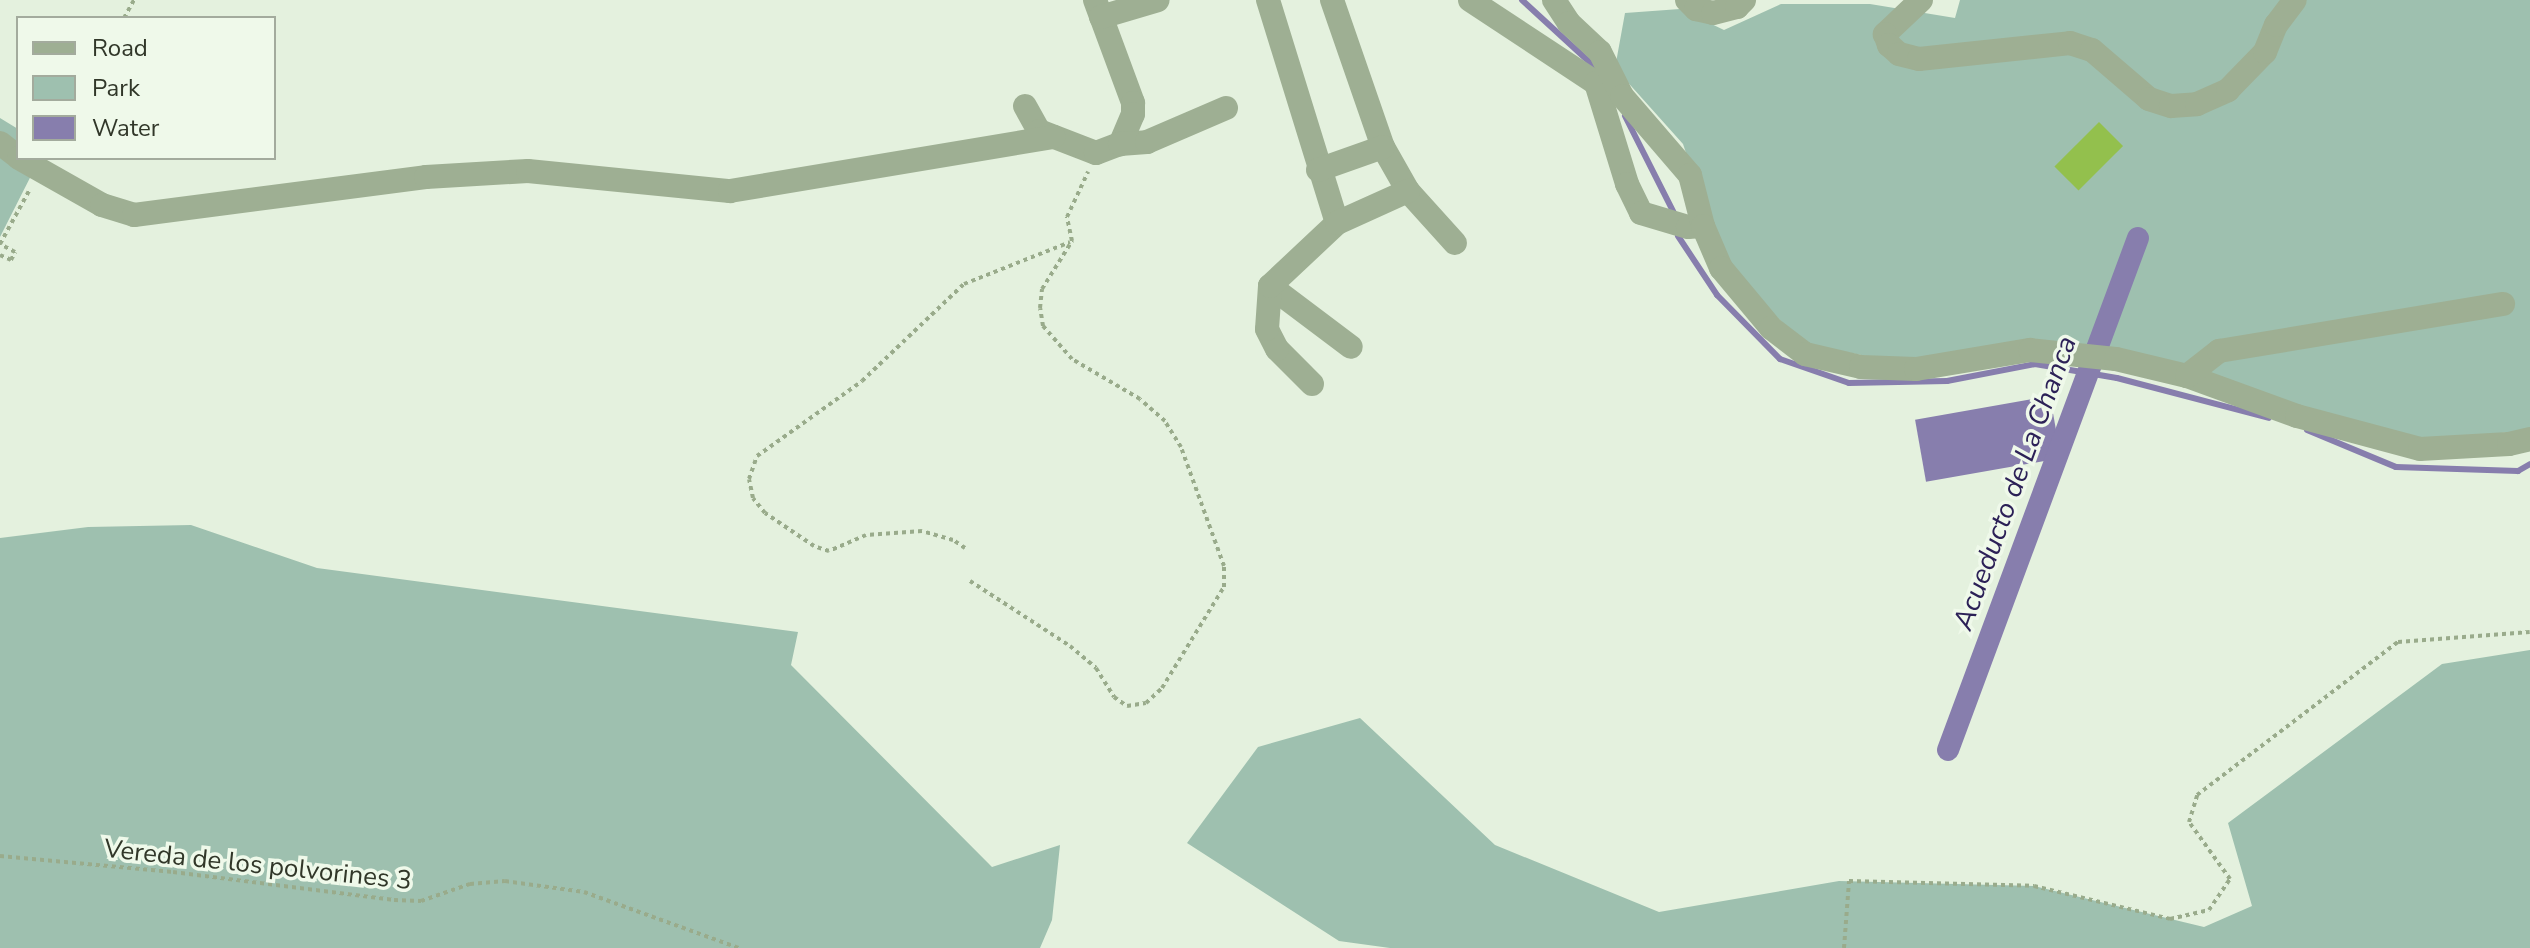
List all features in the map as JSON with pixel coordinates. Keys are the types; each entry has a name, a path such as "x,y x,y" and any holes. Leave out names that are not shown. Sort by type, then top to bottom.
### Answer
{"street":[{"path":"1120,144 1133,114 1133,103 1098,9 1158,0"},
{"path":"1268,0 1318,170 1337,223"},
{"path":"1332,0 1383,147 1408,191 1455,243"},
{"path":"1470,0 1596,83 1627,184 1641,213 1660,221 1695,226"},
{"path":"1554,0 1569,23 1600,52 1622,96 1690,175 1695,226 1721,268 1771,328 1805,354 1861,367 1916,369 2030,350 2116,359 2187,376 2297,416 2420,449 2509,444 2530,439"},
{"path":"1687,0 1696,9 1713,13 1737,7 1744,0"},
{"path":"1921,0 1885,34 1889,45 1899,54 1919,59 2070,43 2092,50 2149,99 2171,106 2197,104 2228,90 2259,60 2276,25 2295,0"},
{"path":"1025,106 1039,131 1096,153 1120,144 1147,142 1226,108"},
{"path":"25,162 102,205 134,215 426,177 528,171 730,191 1054,137"},
{"path":"0,143 16,155"},
{"path":"1318,170 1383,147"},
{"path":"1312,384 1277,349 1267,329 1270,286 1337,223 1408,191"},
{"path":"1270,286 1351,347"},
{"path":"2187,376 2219,351 2503,304"}],"path":[{"path":"970,581 1070,646 1096,668 1114,697 1127,706 1146,703 1162,688 1224,587 1224,566 1181,447 1165,421 1140,399 1072,359 1043,326 1042,289 1072,241 1067,217 1096,153"},
{"path":"0,255 11,260 15,252 0,244 25,162"},
{"path":"965,548 953,540 922,531 866,535 829,551 814,546 765,513 753,498 749,479 757,456 862,381 964,284 1072,241"},
{"path":"1844,948 1849,881 2034,886 2170,919 2209,910 2230,879 2189,822 2197,795 2398,642 2530,632"},
{"name":"Vereda de los polvorines 3","path":"0,856 173,872 394,900 421,901 470,884 505,881 584,892 739,948"}],"green space":[{"path":"1960,0 2530,0 2530,430 2416,442 2118,350 1892,361 1805,344 1746,288 1715,239 1683,144 1615,68 1625,13 1680,9 1724,30 1781,4 1870,4 1955,18"},
{"path":"0,118 16,128 16,160 39,160 0,237"},
{"path":"191,525 317,568 798,632 791,665 992,867 1060,845 1052,920 1040,948 0,948 0,538 88,527"},
{"path":"2530,650 2530,948 1390,948 1339,941 1187,843 1258,747 1360,718 1495,845 1659,912 1839,881 2034,886 2204,927 2252,906 2228,823 2442,664"}],"water":[{"path":"2050,396 2061,458 1926,482 1915,420"}],"building":[{"path":"2099,122 2123,146 2078,191 2054,167"}],"waterway":[{"path":"1522,0 1597,69"},
{"path":"1625,116 1674,213"},
{"path":"1678,236 1717,295 1780,359 1849,383 1947,381 2035,364 2117,378 2269,418"},
{"name":"Acueducto de La Chanca","path":"1948,750 2138,238"},
{"path":"2307,430 2396,467 2518,471 2530,464"}]}
